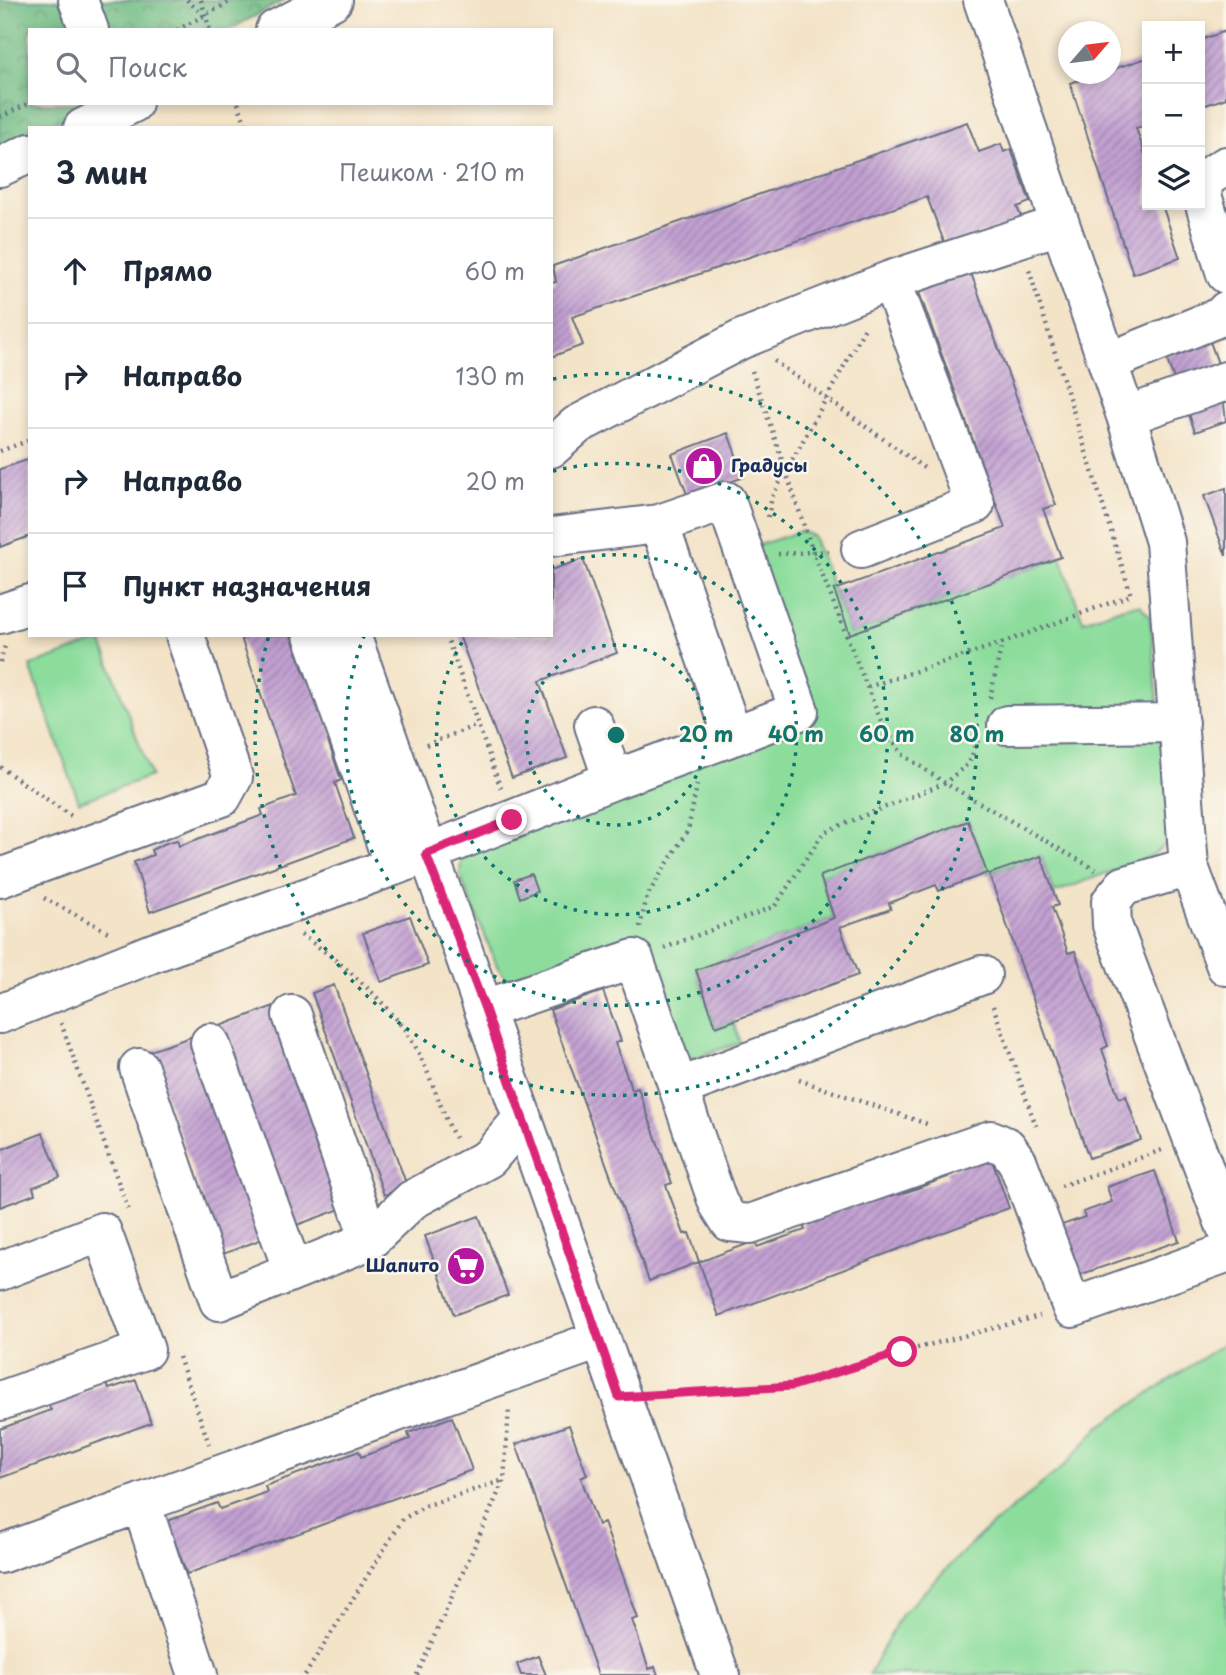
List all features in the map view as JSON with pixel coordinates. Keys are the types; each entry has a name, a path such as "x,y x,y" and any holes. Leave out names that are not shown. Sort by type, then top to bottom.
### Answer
{"street":[{"path":"78,0 88,28"},
{"path":"279,28 333,0"},
{"path":"983,0 1108,362 1164,542 1189,867 1226,966"},
{"path":"88,126 124,111"},
{"path":"0,167 28,154"},
{"path":"1226,166 1204,179 1202,195 1226,274"},
{"path":"553,446 577,425 742,339 891,281 1059,225"},
{"path":"861,549 975,504 891,281"},
{"path":"1108,362 1222,316 1226,311"},
{"path":"1126,416 1226,381"},
{"path":"0,1014 149,954 269,913 799,711 726,500 659,524 553,537"},
{"path":"659,524 733,736"},
{"path":"0,614 28,605"},
{"path":"2,877 222,797 233,777 186,637"},
{"path":"314,637 410,860 485,1009 619,1397 720,1675"},
{"path":"352,637 410,860"},
{"path":"992,719 1179,723"},
{"path":"594,725 613,780"},
{"path":"1189,867 1124,886 1111,902 1112,925 1226,1227"},
{"path":"485,1009 634,959 718,1203 730,1222 750,1224 978,1141 990,1140 1007,1147 1018,1163 1072,1308 1226,1253"},
{"path":"678,1088 982,975"},
{"path":"292,1015 370,1240"},
{"path":"210,1043 293,1271"},
{"path":"139,1068 219,1301 370,1240 412,1200 489,1158 523,1118"},
{"path":"0,1271 102,1232 145,1350 0,1401"},
{"path":"0,1554 599,1340"},
{"path":"141,1503 198,1675"}],"path":[{"path":"187,0 204,15"},
{"path":"201,0 209,28"},
{"path":"181,28 233,0"},
{"path":"0,117 28,104"},
{"path":"239,105 246,126"},
{"path":"868,687 1002,643 1131,595 1020,240"},
{"path":"742,339 932,474"},
{"path":"742,339 813,552 882,724 902,754 945,783 1124,886"},
{"path":"0,451 28,441"},
{"path":"775,554 861,549"},
{"path":"447,637 512,820"},
{"path":"634,959 775,906 824,832 945,783 970,763 992,719 1002,643"},
{"path":"423,747 477,724"},
{"path":"0,767 105,839"},
{"path":"2,877 149,954"},
{"path":"269,913 333,956 407,1034 470,1168"},
{"path":"982,975 1040,1137"},
{"path":"749,1062 978,1141"},
{"path":"1053,1174 1058,1187 1192,1140"},
{"path":"619,1397 792,1386 902,1352 1072,1308"},
{"path":"417,1675 504,1480 512,1371"},
{"path":"305,1675 403,1519 425,1506 504,1480"}],"green space":[{"path":"0,0 65,0 76,28 28,28 28,105 83,105 59,121 44,126 28,126 28,135 0,149"},
{"path":"90,0 285,0 233,28 101,28"},
{"path":"801,531 813,536 850,634 1061,557 1083,621 1127,606 1140,605 1150,617 1170,828 1165,845 1151,856 1054,893 1041,856 987,873 968,821 820,876 834,918 696,970 716,1027 733,1021 740,1043 686,1060 671,1048 631,935 514,980 506,978 498,968 460,875 461,863 468,854 799,711 744,550"},
{"path":"101,640 151,776 79,802 30,666"},
{"path":"1226,1342 1226,1675 869,1675 900,1616 978,1537 1065,1465 1099,1427"}],"building":[{"path":"1226,31 1226,98 1205,105 1205,84 1205,38"},
{"path":"1142,60 1142,126 1136,128 1142,146 1142,210 1164,210 1180,258 1133,274 1070,84 1121,84 1121,66"},
{"path":"967,122 979,152 1001,144 1004,152 1011,149 1030,202 1017,207 1022,219 946,247 927,197 572,317 583,345 553,356 553,283 556,282 553,266"},
{"path":"968,265 1056,505 1043,509 1061,557 850,634 834,590 1005,528 916,284"},
{"path":"1209,339 1220,369 1176,384 1165,355"},
{"path":"1223,396 1226,421 1195,432 1187,408"},
{"path":"728,433 744,477 688,497 672,454"},
{"path":"28,460 28,537 0,547 0,469"},
{"path":"1226,488 1226,556 1204,496"},
{"path":"583,559 617,653 540,681 567,758 512,778 460,637 553,637 553,569"},
{"path":"241,637 292,637 306,678 312,675 334,739 328,741 341,780 335,783 354,838 150,912 134,862 153,855 151,850 166,843 177,840 179,846 263,815 261,809 296,796"},
{"path":"968,821 987,873 939,891 936,885 889,903 891,909 840,927 858,975 716,1027 696,970 834,918 820,876"},
{"path":"1041,856 1058,905 1052,907 1068,953 1075,951 1108,1046 1102,1049 1119,1098 1126,1096 1141,1140 1089,1158 989,874"},
{"path":"531,874 537,891 520,898 514,880"},
{"path":"410,916 428,965 381,982 363,933"},
{"path":"334,985 407,1186 384,1195 312,993"},
{"path":"603,991 621,1041 615,1043 632,1090 638,1088 672,1183 666,1185 684,1234 689,1233 699,1262 649,1281 550,1010"},
{"path":"274,1006 346,1207 289,1228 217,1027"},
{"path":"199,1034 273,1235 223,1254 150,1051"},
{"path":"43,1133 60,1177 33,1187 35,1194 0,1207 0,1150"},
{"path":"990,1155 1009,1208 719,1316 699,1262 755,1241 757,1247 805,1230 803,1224 897,1189 899,1195 948,1177 946,1171"},
{"path":"1155,1171 1179,1241 1079,1275 1062,1225 1085,1217 1083,1212 1112,1202 1107,1187"},
{"name":"Шапито","path":"479,1216 508,1295 454,1315 425,1236"},
{"path":"136,1380 151,1423 0,1478 0,1429 51,1410 48,1404 106,1383 109,1389"},
{"path":"452,1417 472,1470 187,1574 167,1521 217,1503 220,1509 267,1492 265,1486 359,1451 361,1457 410,1439 408,1433"},
{"path":"569,1425 587,1475 581,1478 598,1525 604,1523 638,1618 632,1620 649,1669 655,1667 658,1675 598,1675 516,1444"},
{"path":"538,1656 546,1675 521,1675 517,1664"}],"place":[{"name":"Градусы","path":"704,466"},
{"name":"Шапито","path":"466,1266"}],"route":[{"path":"512,820 426,854 485,1009 619,1397 792,1386 902,1352"}]}
